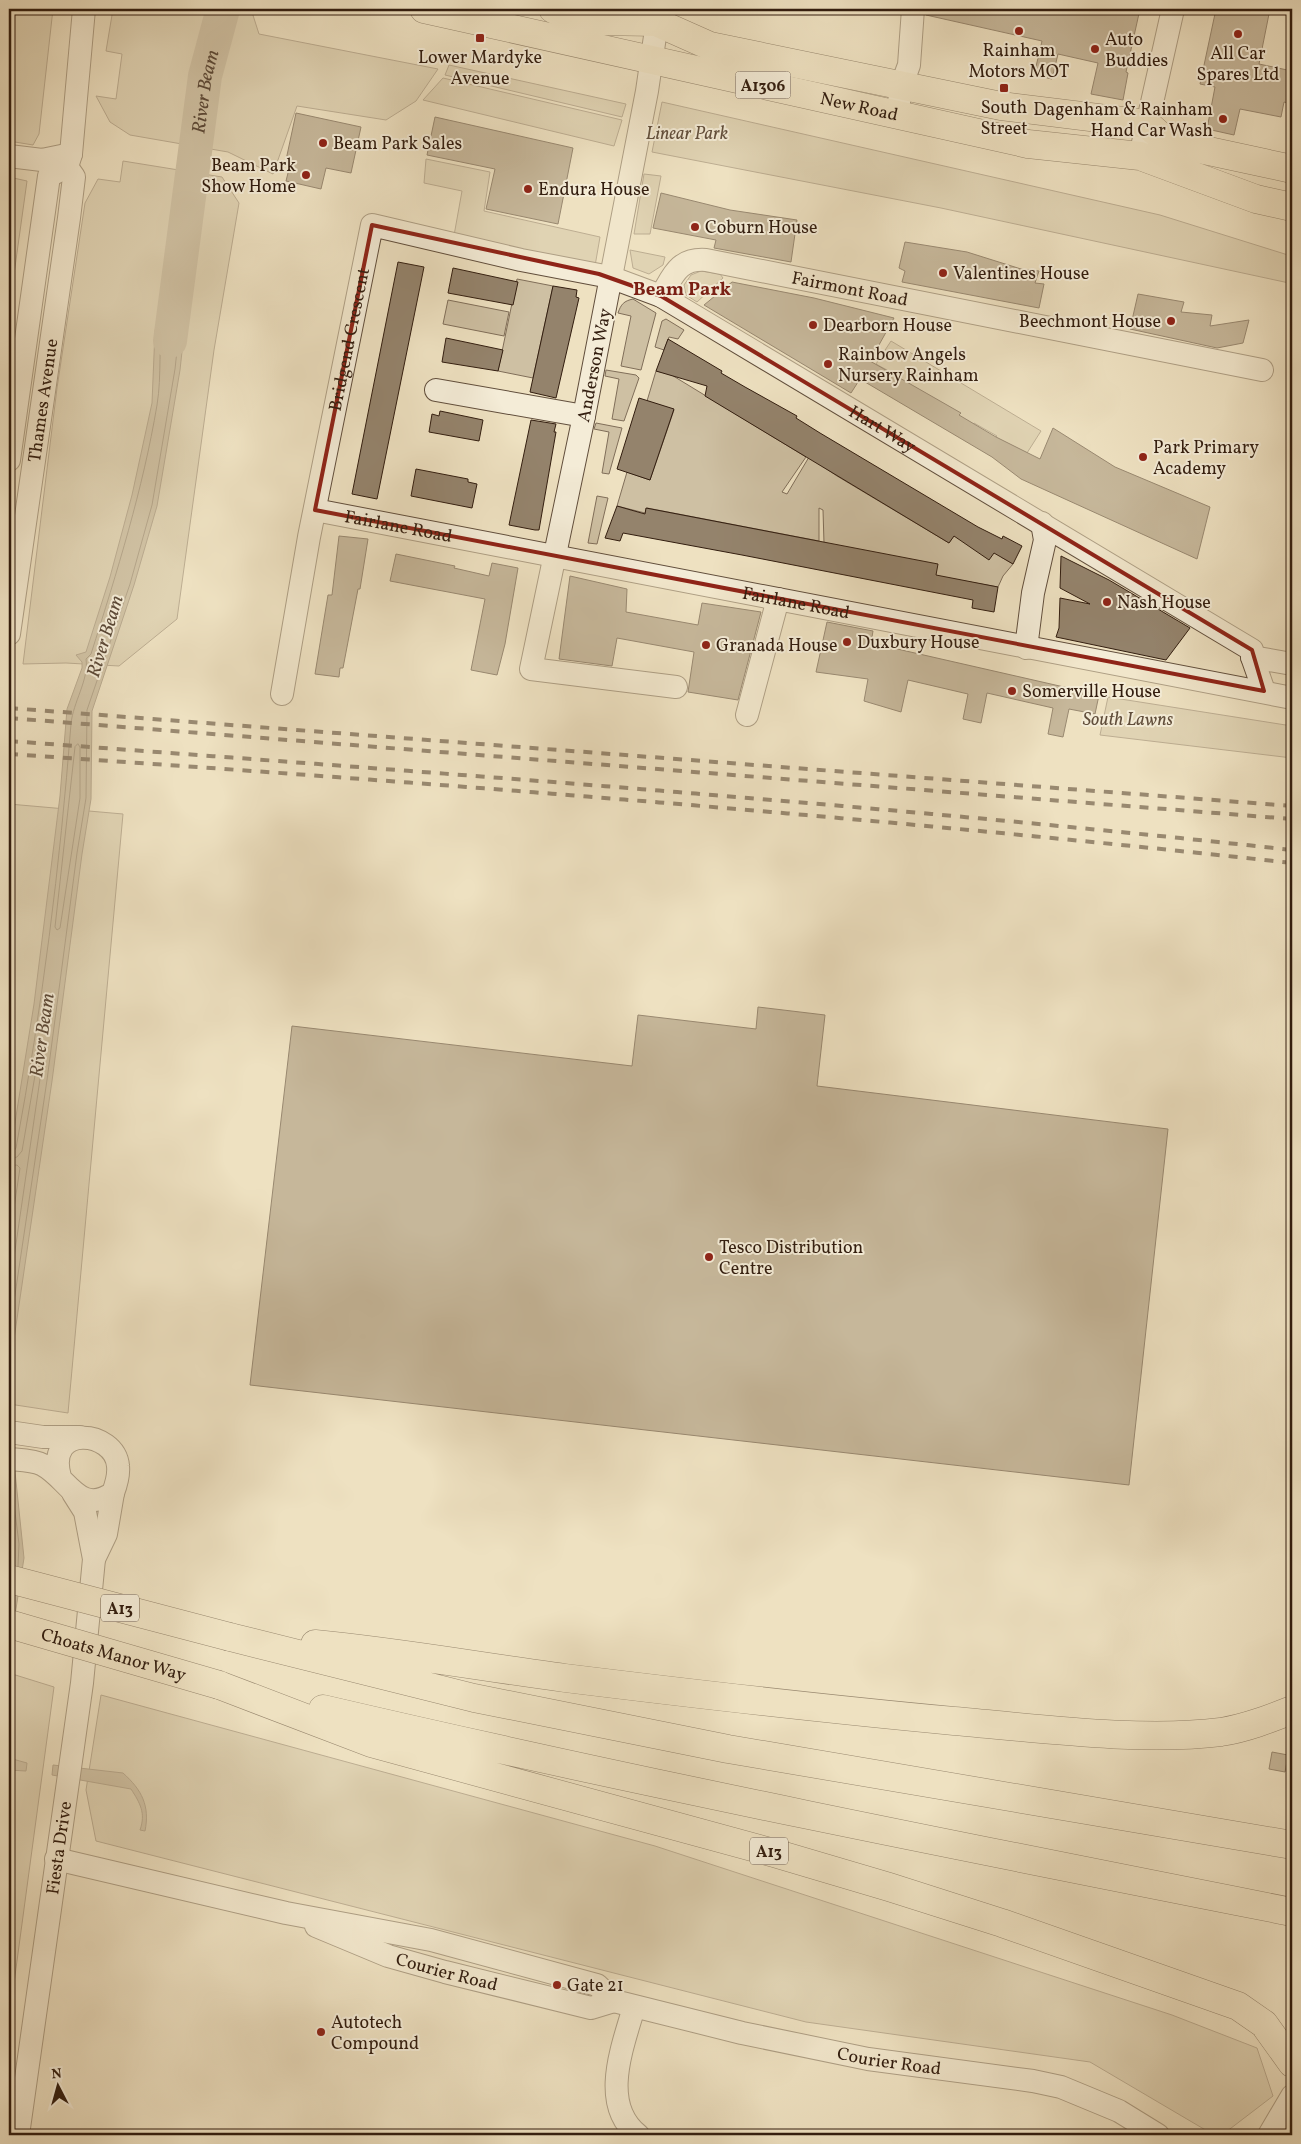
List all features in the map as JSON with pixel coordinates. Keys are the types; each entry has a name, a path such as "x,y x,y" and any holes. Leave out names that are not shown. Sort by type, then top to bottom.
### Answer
{"main road":[{"name":"New Road","path":"424,9 1028,144 1140,156 1256,199 1292,207"},
{"name":"New Road","path":"552,9 567,16 593,22 658,16 710,46 902,84 1001,106 1147,124"},
{"path":"1147,124 1167,142 1292,168"},
{"name":"A13","path":"9,1579 474,1698 718,1747 1292,1845"},
{"name":"Choats Manor Way","path":"9,1624 219,1684"},
{"name":"A13","path":"230,1637 390,1651 562,1677 828,1709 1027,1728 1115,1733 1200,1734 1244,1727 1292,1710"},
{"name":"A13","path":"219,1684 500,1750 838,1822 1292,1912"},
{"name":"A13","path":"219,1684 371,1743 774,1852 888,1886 1002,1923 1238,2006 1264,2024 1292,2063"}],"street":[{"name":"Thames Avenue","path":"9,634 74,177 69,160 84,9"},
{"path":"897,114 902,84 909,65 913,9"},
{"path":"1140,156 1173,9"},
{"name":"Anderson Way","path":"658,16 652,60 584,416 531,669 676,686"},
{"path":"9,156 42,160 69,160"},
{"name":"Thames Avenue","path":"9,460 49,176 69,160"},
{"name":"Bridgend Crescent","path":"282,694 315,510 372,225 521,260 610,277"},
{"name":"Fairmont Road","path":"661,296 680,266 694,259 706,260 1262,370"},
{"name":"Hart Way","path":"610,277 661,296 1252,650 1252,657"},
{"path":"436,390 584,416"},
{"name":"Fairlane Road","path":"315,510 1278,695"},
{"path":"1026,648 1033,593 1045,540 1042,524"},
{"path":"747,715 778,600"},
{"path":"1252,657 1292,664"},
{"path":"1252,657 1278,695"},
{"path":"16,1433 42,1437 80,1437 93,1439 104,1444 115,1456 118,1466 113,1493 106,1498 90,1500 66,1485 56,1464 59,1453 65,1444 80,1437"},
{"name":"Fiesta Drive","path":"15,1459 40,1463 66,1485 85,1512 94,1559 73,1752 56,1859 18,2135"},
{"name":"Fiesta Drive","path":"94,1559 106,1534 113,1493"},
{"name":"Courier Road","path":"56,1859 286,1913 394,1931 569,1976 597,1985 624,2004 742,2033 868,2059 1033,2081 1061,2087 1119,2111 1158,2135"},
{"path":"624,2004 616,2086 622,2112 633,2131 638,2135"},
{"path":"1278,2132 1283,2110 1292,2096"}],"highlighted area":[{"path":"372,225 599,274 661,296 1252,650 1264,691 315,510"}],"green space":[{"path":"9,9 53,9 39,134 33,145 9,141"},
{"path":"113,9 251,9 259,34 438,69 416,101 386,120 297,106 273,174 228,152 130,135 110,122 96,96 116,99 122,54 106,51"},
{"path":"449,65 626,104 622,117 445,75"},
{"name":"Linear Park","path":"443,78 622,120 614,146 423,100"},
{"name":"Linear Park","path":"662,102 1160,215 1288,255 1289,283 941,208 652,152"},
{"path":"426,159 490,172 484,211 600,237 595,266 453,241 462,191 424,183"},
{"path":"123,161 222,177 239,203 214,350 177,619 119,666 66,663 23,664 57,388 85,203 98,179 120,182"},
{"path":"644,174 661,176 650,234 634,234"},
{"path":"9,177 27,181 9,310"},
{"path":"630,250 665,257 663,265 649,274 633,268"},
{"path":"701,271 720,274 723,278 697,302 686,295 684,285 691,275"},
{"path":"517,279 553,286 533,378 498,371"},
{"path":"633,299 656,313 641,370 621,366 631,316 618,313 623,303"},
{"path":"448,300 509,312 504,336 443,324"},
{"path":"666,319 684,330 678,339 669,337 664,350 655,347 662,321"},
{"path":"891,341 1041,431 1027,453 994,439 997,436 974,423 972,427 958,417 960,413 884,374 887,370 876,364"},
{"path":"606,370 636,375 639,378 624,421 612,419 619,379 605,376"},
{"path":"656,371 670,374 806,457 782,492 787,494 809,457 837,476 949,543 955,534 995,550 1001,557 1013,564 1003,576 998,587 936,576 824,543 823,510 819,508 819,541 647,508 645,513 617,506 627,472 650,480 674,410 647,401"},
{"path":"596,423 622,428 609,474 602,473 609,432 594,429"},
{"path":"597,496 608,498 597,544 588,543"},
{"name":"South Lawns","path":"1108,697 1292,726 1292,758 1100,735"},
{"path":"9,804 123,814 68,1413 9,1404"},
{"path":"9,1673 54,1687 9,2020"},
{"path":"101,1695 655,1846 1172,2015 1257,2048 1273,2096 1222,2135 1214,2135 1090,2062 806,2022 96,1841 86,1790"}],"water":[{"path":"163,296 188,296 180,370 157,506 134,585 92,711 91,799 9,1373 9,1160 34,1004 60,796 67,709 82,668 82,662 76,655 86,652 110,577 132,495 152,403 155,331"},
{"path":"9,1440 15,1472 24,1558 9,1653"},
{"path":"9,1758 27,1763 26,1771 9,1770"},
{"path":"53,1765 123,1773 140,1792 143,1799 146,1814 145,1831 140,1830 142,1824 141,1808 131,1789 52,1775"}],"building":[{"path":"926,9 1140,9 1126,72 1128,73 1123,100 1091,94 1098,63 1058,54 1052,79 1034,75 1042,41 926,15"},
{"path":"1216,9 1243,9 1269,14 1259,64 1292,71 1292,104 1284,102 1281,117 1240,109 1234,135 1207,129 1215,87 1200,84"},
{"name":"Beam Park Sales","path":"296,113 361,127 351,173 326,168 321,189 286,181 291,161 286,160"},
{"name":"Endura House","path":"435,117 573,148 558,224 486,209 495,169 427,155"},
{"name":"Coburn House","path":"661,193 730,210 797,220 791,262 714,248 716,240 653,228"},
{"name":"Valentines House","path":"905,242 967,252 1021,269 1039,271 1035,283 1044,284 1039,308 902,282 905,271 899,268"},
{"path":"398,262 424,267 377,499 352,494"},
{"path":"453,268 518,282 513,305 448,293"},
{"path":"732,282 814,298 894,318 870,361 961,413 959,415 996,437 1040,459 1053,428 1115,467 1210,507 1197,559 1021,479 992,457 860,379 851,393 704,305"},
{"path":"553,286 577,290 576,297 579,298 556,398 530,392"},
{"name":"Beechmont House","path":"1138,294 1184,302 1181,312 1212,315 1210,326 1249,320 1243,343 1217,348 1130,329"},
{"path":"446,338 503,350 498,371 442,362"},
{"path":"668,339 722,371 721,373 797,416 796,418 820,433 978,527 1002,539 1003,536 1022,546 1013,564 994,553 989,560 954,536 949,543 705,396 707,386 656,371"},
{"path":"639,398 674,409 650,480 617,469"},
{"path":"440,411 483,420 479,441 429,432 432,414 439,416"},
{"path":"531,420 556,424 539,530 509,525"},
{"path":"416,469 468,479 468,482 477,484 472,508 411,496"},
{"path":"617,506 645,514 646,508 938,564 936,575 998,587 994,612 972,608 973,600 742,555 623,533 620,541 605,538"},
{"path":"339,536 368,539 360,589 358,589 343,668 340,668 339,677 315,674 328,595 332,595"},
{"path":"396,554 455,566 454,568 489,576 492,563 518,568 505,644 497,675 471,670 485,599 390,581"},
{"name":"Nash House","path":"1061,556 1109,580 1190,628 1166,660 1056,637 1059,628 1060,598 1090,604 1060,588"},
{"name":"Granada House","path":"570,576 627,589 626,612 698,625 702,603 761,612 738,700 688,692 694,652 617,638 612,666 559,659"},
{"name":"Somerville House","path":"827,622 873,631 871,643 1099,695 1095,714 1069,709 1063,737 1048,734 1053,708 987,693 981,723 963,719 968,694 908,680 901,712 864,701 868,679 816,672"},
{"name":"Tesco Distribution Centre","path":"758,1007 825,1015 817,1086 1168,1129 1129,1485 250,1385 292,1026 632,1066 638,1015 756,1029"},
{"path":"1272,1752 1288,1755 1285,1772 1269,1769"}],"waterway":[{"name":"River Beam","path":"170,341 205,76 223,9"}],"railway":[{"path":"9,708 1292,806"},
{"path":"9,718 1292,819"},
{"path":"9,741 811,803 1292,850"},
{"path":"9,754 651,802 972,830 1292,863"}],"place":[{"name":"Rainham Motors MOT","path":"1019,31"},
{"name":"All Car Spares Ltd","path":"1238,34"},
{"name":"Lower Mardyke Avenue","path":"480,38"},
{"name":"Auto Buddies","path":"1095,49"},
{"name":"South Street","path":"1004,88"},
{"name":"Dagenham & Rainham Hand Car Wash","path":"1223,119"},
{"name":"Beam Park Sales","path":"323,143"},
{"name":"Beam Park Show Home","path":"306,175"},
{"name":"Endura House","path":"528,189"},
{"name":"Coburn House","path":"695,227"},
{"name":"Valentines House","path":"943,273"},
{"name":"Beechmont House","path":"1171,321"},
{"name":"Dearborn House","path":"813,325"},
{"name":"Rainbow Angels Nursery Rainham","path":"828,364"},
{"name":"Park Primary Academy","path":"1143,457"},
{"name":"Nash House","path":"1107,602"},
{"name":"Duxbury House","path":"847,642"},
{"name":"Granada House","path":"706,645"},
{"name":"Somerville House","path":"1012,691"},
{"name":"Tesco Distribution Centre","path":"709,1257"},
{"name":"Gate 21","path":"557,1985"},
{"name":"Autotech Compound","path":"321,2032"}],"district":[{"name":"Beam Park","path":"682,288"}]}
